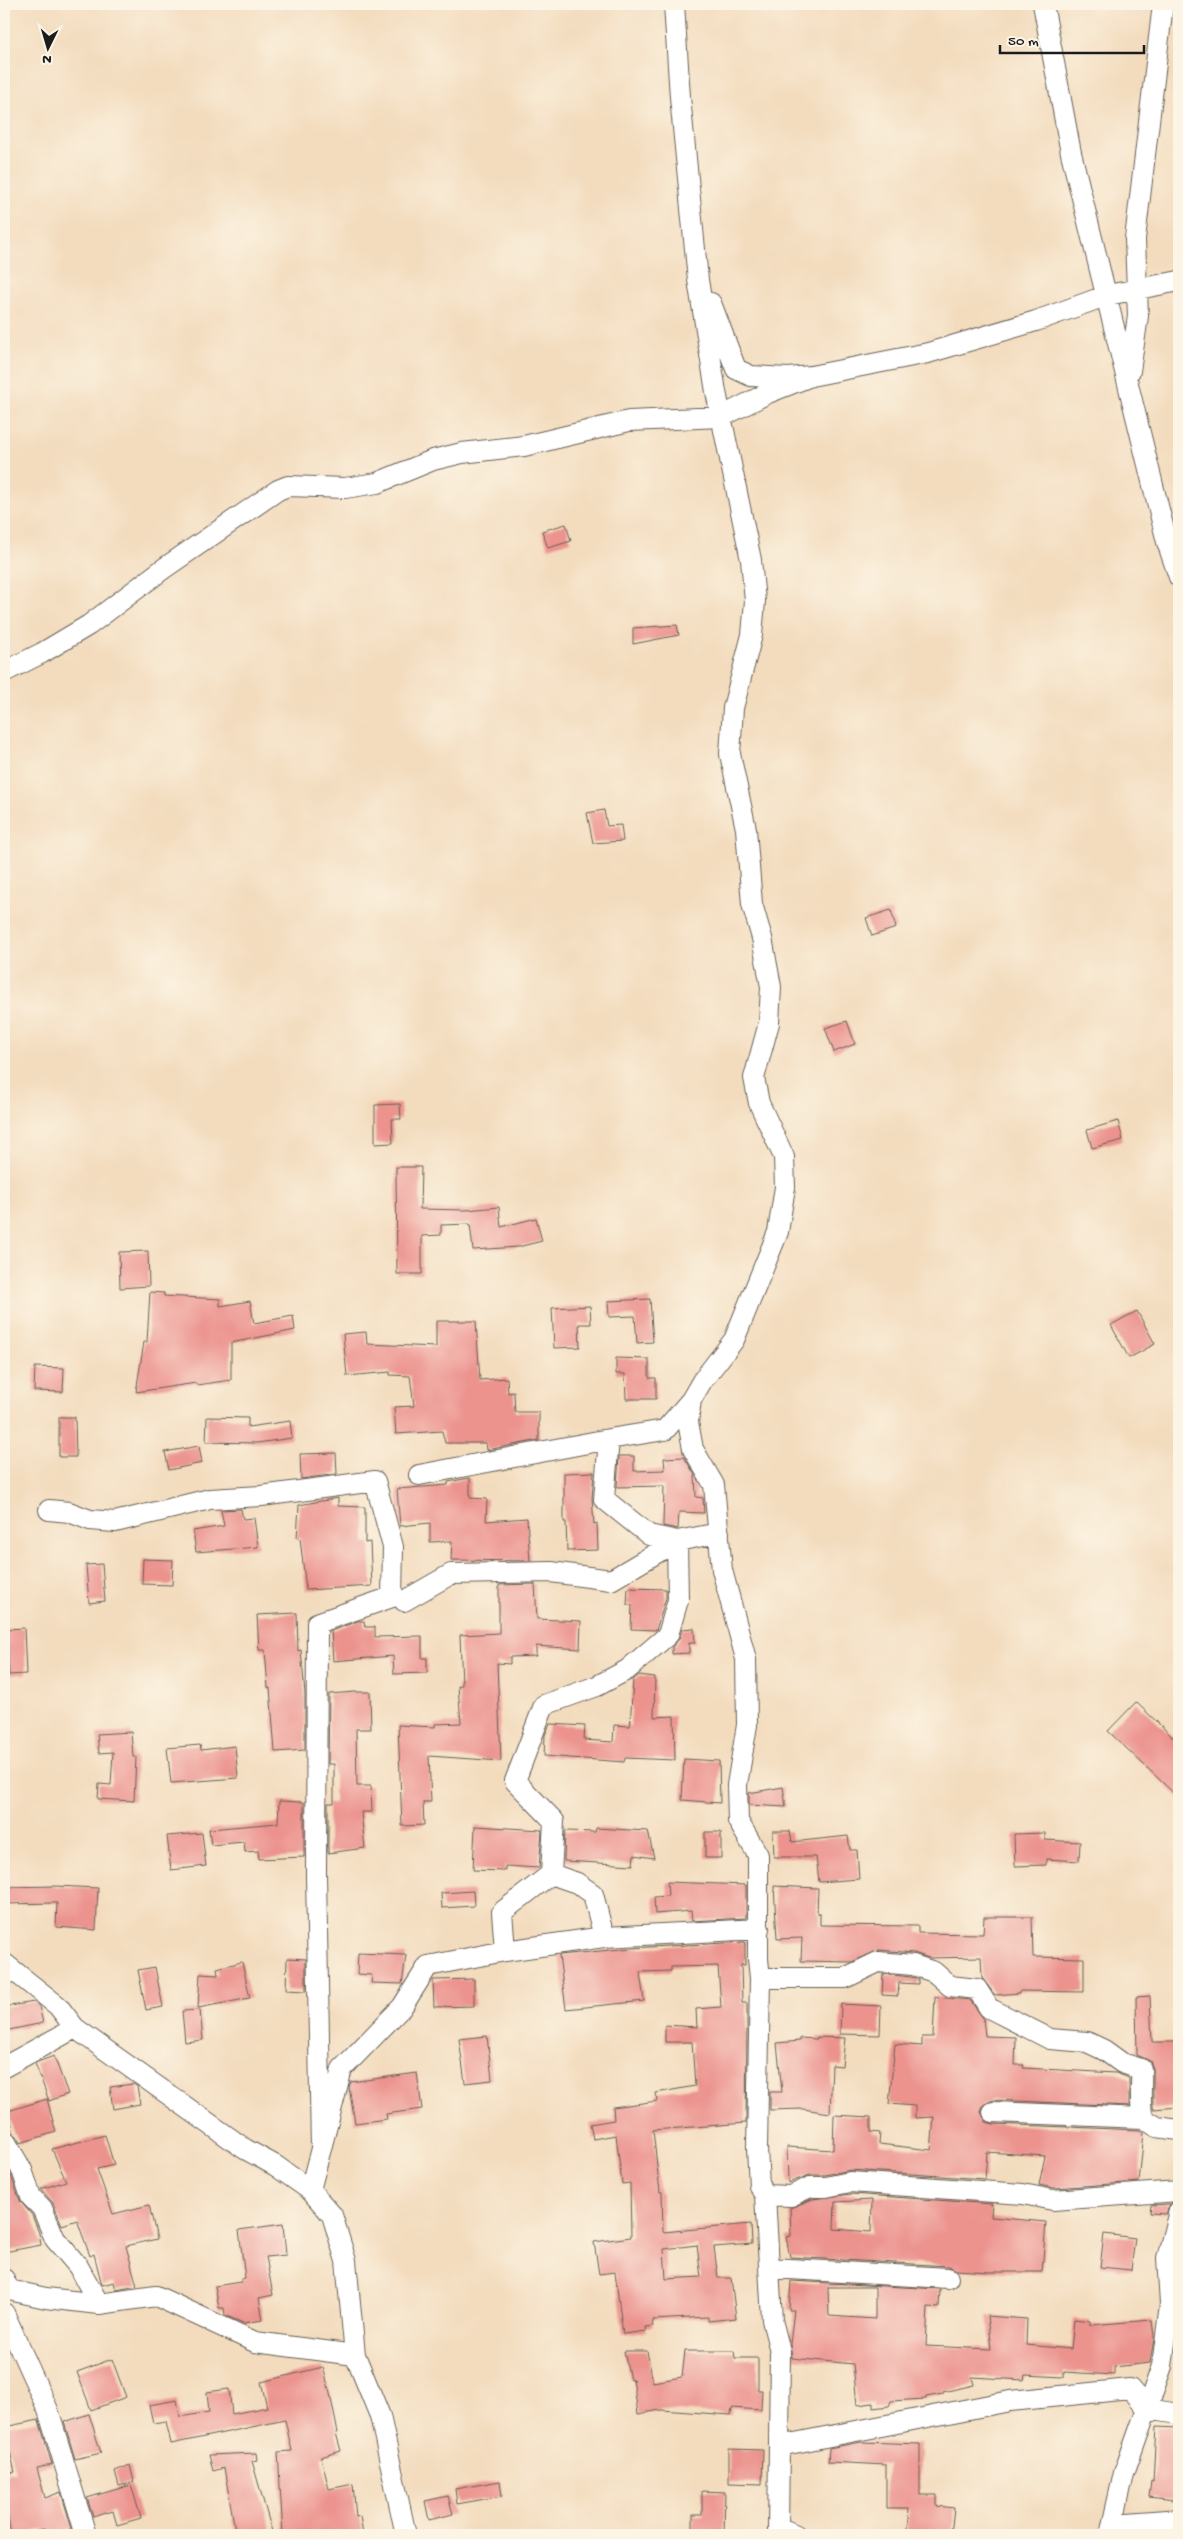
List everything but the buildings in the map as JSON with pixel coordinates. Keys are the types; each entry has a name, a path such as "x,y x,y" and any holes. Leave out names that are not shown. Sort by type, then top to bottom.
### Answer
{"street":[{"path":"419,1475 665,1430 691,1400 702,1381 734,1340 778,1232 785,1187 784,1156 759,1103 754,1078 769,1023 771,987 762,938 752,904 746,829 730,754 733,708 752,635 755,601 751,560 721,417 698,280 680,97 674,4"},
{"path":"1043,4 1071,153 1108,295 1167,542 1179,577"},
{"path":"1129,383 1138,316 1135,239 1163,4"},
{"path":"698,280 710,302 736,369 751,376 765,379 811,376 928,353 1036,321 1108,295 1179,281"},
{"path":"4,672 42,653 89,624 209,537 278,490 288,486 345,488 369,484 433,460 462,453 524,446 629,421 721,417 768,393 811,376"},
{"path":"691,1400 688,1422 693,1448 714,1485 722,1570 746,1659 747,1725 737,1785 738,1821 758,1855 760,1978 756,2148 759,2186 765,2195 771,2268 772,2320 780,2351 778,2531 796,2535"},
{"path":"609,1439 604,1499 649,1535 677,1541"},
{"path":"50,1510 69,1512 90,1520 116,1522 210,1499 262,1496 375,1481 393,1547 392,1597 317,1623 316,1874 321,2148"},
{"path":"404,1601 451,1574 551,1572 611,1580 677,1541 719,1533"},
{"path":"505,1951 502,1912 551,1874 554,1821 515,1782 544,1704 597,1686 627,1670 668,1635 678,1600 677,1541"},
{"path":"551,1874 577,1883 593,1894 604,1937"},
{"path":"310,2190 342,2069 402,2007 428,1966 505,1951 604,1937 759,1929"},
{"path":"760,1978 845,1978 878,1962 913,1965 934,1972 950,1986 977,1989 989,2008 1050,2039 1087,2042 1104,2050 1122,2063 1141,2069 1143,2091 1140,2108 1142,2118"},
{"path":"4,1963 58,2006 75,2028 244,2149 276,2166 310,2190 332,2215 346,2261 356,2354 380,2416 406,2535"},
{"path":"4,2067 75,2028"},
{"path":"993,2112 1142,2118 1157,2127 1179,2130"},
{"path":"4,2139 22,2170 31,2197 42,2208 55,2239 78,2266 99,2304"},
{"path":"765,2195 791,2196 810,2187 826,2187 850,2182 1023,2194 1054,2200 1179,2191"},
{"path":"1179,2211 1167,2258 1175,2303 1162,2366 1124,2473 1112,2529 1179,2519"},
{"path":"771,2268 948,2278"},
{"path":"4,2279 9,2290 46,2298 99,2304 156,2296 255,2342 356,2354"},
{"path":"4,2313 48,2410 86,2535"},
{"path":"778,2446 1010,2401 1130,2389 1147,2409 1179,2414"}]}
